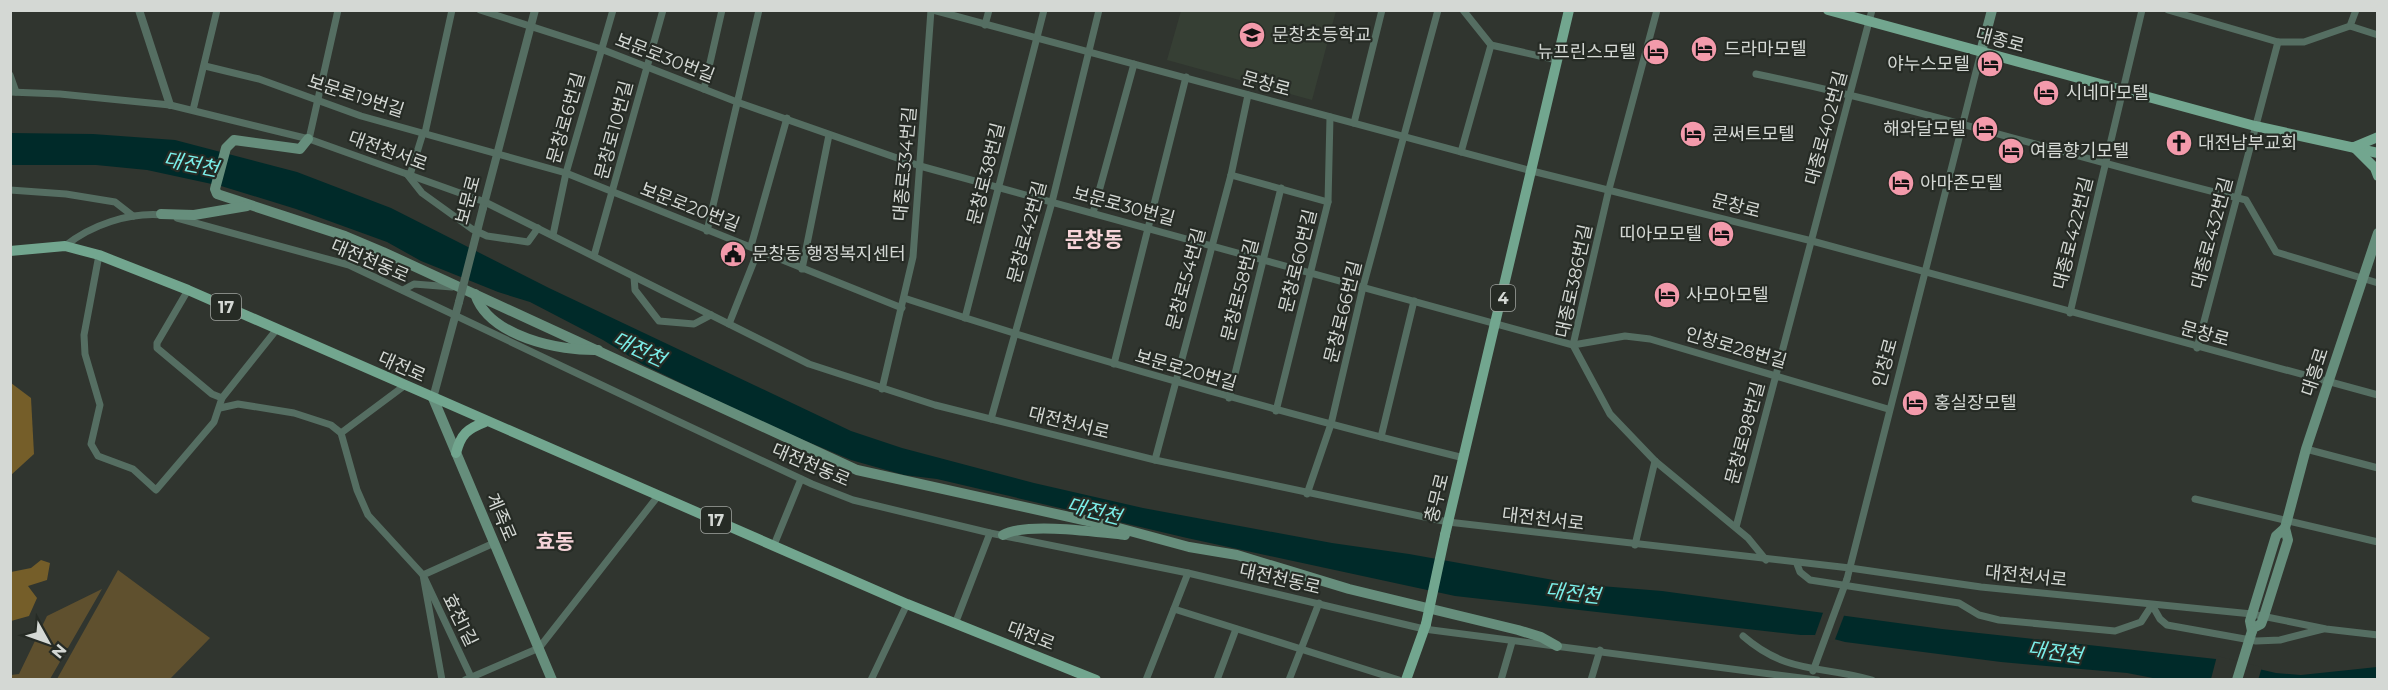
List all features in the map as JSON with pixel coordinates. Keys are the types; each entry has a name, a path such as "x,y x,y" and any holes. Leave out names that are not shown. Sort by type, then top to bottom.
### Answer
{"main road":[{"name":"대종로","path":"1828,10 1870,16 1981,52 2254,126 2378,153"},
{"path":"1981,52 1992,10"},
{"name":"충무로","path":"1406,680 1425,626 1569,12"},
{"path":"2378,137 2354,147 2376,168 2378,176"},
{"path":"308,139 300,149 234,140 225,151 216,189 221,197 345,236 602,350 847,466 1152,536 1189,547 1247,557 1349,589 1518,630 1541,637 1557,646"},
{"path":"161,214 201,214 250,206"},
{"name":"대흥로","path":"2253,629 2261,624 2288,540 2286,525 2306,449 2378,233"},
{"name":"대전로","path":"10,251 65,246 99,255 188,290 485,422 906,604 1096,680"},
{"path":"476,294 479,305 487,314 517,340 573,351 602,350"},
{"name":"계족로","path":"433,398 552,680"},
{"path":"456,453 460,438 467,429 485,422"},
{"name":"대흥로","path":"2237,680 2253,629 2250,621 2276,536 2286,525"},
{"path":"1002,536 1018,530 1068,530 1152,536"}],"street":[{"path":"139,10 170,105"},
{"path":"193,110 217,10"},
{"path":"308,139 338,10"},
{"path":"452,10 424,133 408,175 423,193 472,229 487,236 528,242 538,228"},
{"name":"보문로30번길","path":"480,10 601,50 737,102 920,166 1497,323"},
{"name":"보문로","path":"433,398 535,10"},
{"name":"문창로6번길","path":"552,235 566,172 613,10"},
{"name":"문창로10번길","path":"594,256 663,10"},
{"path":"704,89 722,10"},
{"path":"707,231 759,10"},
{"name":"문창로","path":"932,10 1532,171 1812,241 2198,348 2378,395"},
{"name":"대종로334번길","path":"882,388 913,257 932,10"},
{"path":"985,25 989,10"},
{"path":"1037,38 1044,10"},
{"name":"문창로42번길","path":"991,419 1052,202 1098,10"},
{"path":"1354,123 1382,10"},
{"name":"문창로66번길","path":"1307,494 1330,424 1363,287 1438,10"},
{"path":"1463,10 1491,45 1557,60"},
{"name":"대종로386번길","path":"1657,10 1609,189 1573,345 1610,414 1656,461 1736,527 1757,547 1766,560"},
{"path":"2123,91 2142,10"},
{"path":"2168,10 2278,42 2304,42 2350,26 2378,34"},
{"path":"2350,26 2356,10"},
{"name":"대종로402번길","path":"1812,241 1870,16"},
{"name":"문창로38번길","path":"964,318 1037,38"},
{"path":"2254,126 2278,42"},
{"path":"1461,152 1491,45"},
{"name":"인창로","path":"1813,677 1850,568 1888,409 1981,52"},
{"path":"1093,213 1134,64"},
{"name":"보문로19번길","path":"205,66 259,80 361,116 498,152"},
{"path":"1756,74 1850,93 2105,165 2246,200 2276,252 2378,283"},
{"path":"10,75 13,92"},
{"path":"1114,364 1186,77"},
{"name":"대종로422번길","path":"2070,313 2123,91"},
{"name":"대전천서로","path":"13,92 60,94 170,105 308,139 408,175 538,228 809,364 882,388 991,419 1155,460 1448,522 1797,564 1850,568 1922,580 2252,614 2326,629 2378,635"},
{"name":"문창로54번길","path":"1155,460 1231,176 1248,95"},
{"name":"문창로60번길","path":"1276,411 1328,201 1330,117"},
{"path":"729,324 755,249 787,118"},
{"name":"대종로432번길","path":"2198,348 2238,198 2254,126"},
{"path":"802,269 829,135"},
{"name":"보문로20번길","path":"498,152 566,172 613,193 902,308"},
{"path":"1231,176 1328,201"},
{"name":"문창로58번길","path":"1229,398 1281,188"},
{"path":"10,190 66,194 115,202 133,216"},
{"name":"대전천동로","path":"65,246 83,232 133,216 161,214 349,265 456,316 517,340 801,478 853,500 1002,536 1188,573 1425,626 1512,642 1600,650 1813,677"},
{"name":"문창로98번길","path":"1736,527 1812,241"},
{"path":"99,255 84,335 85,354 99,405 91,444 98,456 133,469 156,490 214,422 222,398 277,329"},
{"path":"634,277 635,290 659,321 694,324 711,315"},
{"path":"403,290 414,284 458,287"},
{"path":"188,290 157,343 157,348 212,394 222,398"},
{"name":"보문로20번길","path":"904,298 1014,335 1175,383 1464,458"},
{"path":"1381,437 1414,301"},
{"path":"655,328 659,321"},
{"path":"1497,323 1573,345"},
{"name":"인창로28번길","path":"1573,345 1625,336 1650,339 1888,409"},
{"path":"341,433 404,386"},
{"path":"220,408 238,404 294,413 331,425 341,433 357,490 368,515 423,575 442,680"},
{"path":"2306,449 2378,468"},
{"path":"1635,545 1656,461"},
{"path":"774,545 801,478"},
{"path":"468,678 538,648 658,495"},
{"path":"2195,499 2286,525 2378,542"},
{"path":"955,624 990,533"},
{"path":"423,575 494,543"},
{"path":"1797,564 1800,572 1810,580 1959,603 1979,615 1999,620 2115,631 2141,622 2152,605 2160,619 2167,624 2232,638 2280,640 2326,629"},
{"path":"1146,680 1188,573"},
{"name":"효천1길","path":"423,575 468,678"},
{"path":"1289,680 1319,603"},
{"path":"872,680 906,604"},
{"path":"1174,609 1399,680"},
{"path":"1217,680 1236,629"},
{"path":"1743,636 1759,650 1777,660 1806,668 1872,680"},
{"path":"1501,680 1512,642"},
{"path":"1591,680 1600,650"},
{"path":"1746,680 1749,670"}],"shaded area":[{"name":"문창초등학교","path":"1181,11 1336,11 1312,100 1167,60"},
{"path":"11,383 31,398 34,454 11,475"},
{"path":"41,560 50,563 47,580 28,586 37,598 29,616 11,621 11,572 31,568"},
{"path":"118,570 210,638 170,679 57,679"},
{"path":"102,589 50,679 11,679 11,675 19,674 47,616"}],"water":[{"name":"대전천","path":"10,133 93,134 175,140 297,172 391,208 549,288 851,431 902,448 1034,483 1143,508 1576,584 1662,591 1942,629 2216,659 2276,673 2301,675 2377,667 2377,679 2158,679 2127,673 2001,662 1845,642 1819,635 1801,635 1455,596 1187,538 937,479 904,475 851,460 761,422 642,364 603,340 530,302 498,292 421,261 387,242 296,209 221,186 147,170 96,165 11,165"}],"pier":[{"path":"1824,610 1845,613 1834,642 1814,638"},
{"path":"2217,656 2262,667 2258,680 2211,679"}],"place":[{"name":"문창초등학교","path":"1252,35"},
{"name":"드라마모텔","path":"1704,49"},
{"name":"뉴프린스모텔","path":"1656,52"},
{"name":"야누스모텔","path":"1990,64"},
{"name":"시네마모텔","path":"2046,93"},
{"name":"해와달모텔","path":"1985,129"},
{"name":"콘써트모텔","path":"1693,134"},
{"name":"대전남부교회","path":"2179,143"},
{"name":"여름향기모텔","path":"2011,151"},
{"name":"아마존모텔","path":"1901,183"},
{"name":"띠아모모텔","path":"1721,234"},
{"name":"문창동 행정복지센터","path":"733,254"},
{"name":"사모아모텔","path":"1667,295"},
{"name":"홍실장모텔","path":"1915,403"}],"district":[{"name":"문창동","path":"1094,240"},
{"name":"효동","path":"555,542"}]}
